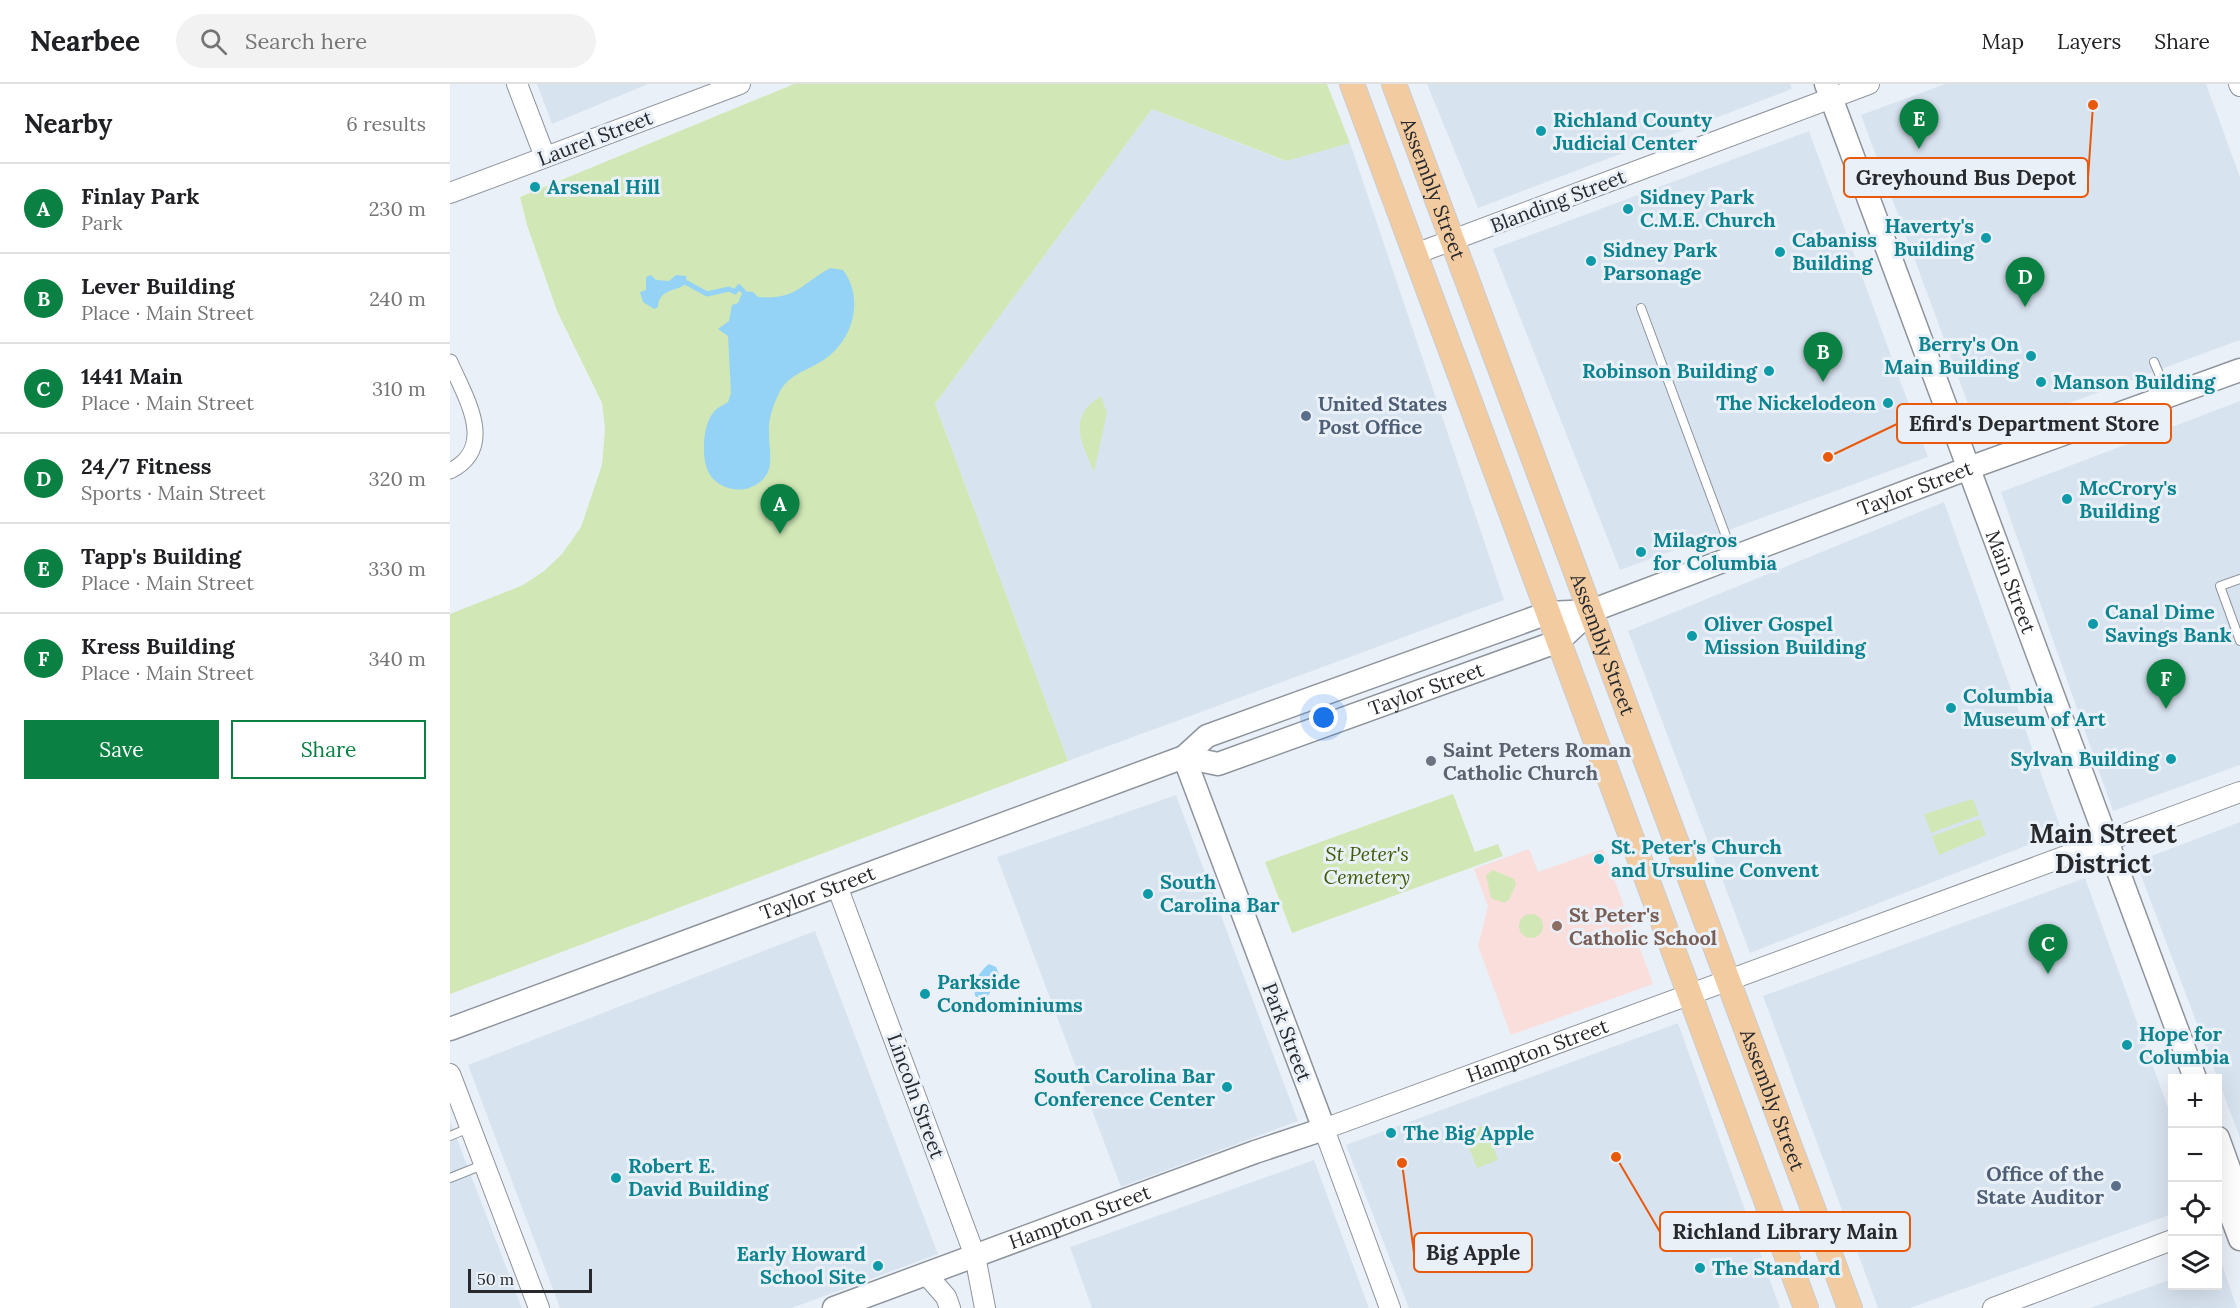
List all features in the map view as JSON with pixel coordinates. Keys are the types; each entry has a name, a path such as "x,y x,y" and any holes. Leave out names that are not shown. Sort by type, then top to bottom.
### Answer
{"main road":[{"name":"Assembly Street","path":"1352,84 1806,1308"},
{"name":"Assembly Street","path":"1394,84 1850,1308"},
{"name":"Main Street","path":"1822,92 2101,843 2193,1074"},
{"name":"Taylor Street","path":"450,1029 1184,757 1207,736 1548,613 1591,611 1962,470 2240,370"},
{"name":"Taylor Street","path":"1184,757 1218,765 1559,640 1591,611"},
{"name":"Park Street","path":"1184,757 1324,1129"},
{"name":"Main Street","path":"2101,843 2179,1074"},
{"name":"Hampton Street","path":"834,1308 1324,1129"},
{"path":"2222,1162 2234,1219"},
{"path":"2218,1182 2234,1219"}],"street":[{"path":"518,84 545,157"},
{"name":"Laurel Street","path":"450,193 740,84"},
{"name":"Blanding Street","path":"1415,254 1822,92 1869,84"},
{"path":"450,362 471,412 476,441 467,461 450,471"},
{"name":"Hampton Street","path":"1324,1129 2240,792"},
{"name":"Lincoln Street","path":"837,886 975,1256 985,1308"},
{"path":"450,1074 539,1308"},
{"name":"Park Street","path":"1324,1129 1390,1308"},
{"path":"1993,1308 2168,1242"},
{"path":"926,1274 946,1297 950,1308"}],"lane":[{"path":"1641,308 1733,556"},
{"path":"2154,362 2169,397"},
{"path":"2240,579 2220,586 2240,641"},
{"path":"450,1136 471,1128"},
{"path":"450,1178 485,1164"}],"shaded area":[{"path":"537,84 648,84 552,124"},
{"name":"Richland County Judicial Center","path":"1427,84 1790,84 1792,89 1478,208"},
{"path":"1945,84 2206,84 2240,177 2240,340 1980,436 1861,115"},
{"path":"1152,109 1285,161 1350,143 1504,600 1068,761 935,404"},
{"path":"1809,131 1928,457 1620,570 1493,249"},
{"path":"2240,401 2240,765 2113,811 2001,492"},
{"path":"1944,502 2062,832 1750,953 1628,631"},
{"path":"1176,795 1298,1121 1121,1187 997,857"},
{"path":"2240,822 2240,1138 2222,1090 2222,1074 2216,1074 2136,862"},
{"name":"St Peter's Catholic School","path":"1529,849 1538,872 1603,849 1653,984 1511,1035 1478,946 1488,906 1474,869"},
{"path":"2085,878 2168,1108 2168,1215 1910,1308 1878,1308 1763,996"},
{"path":"815,931 938,1254 792,1308 560,1308 468,1065"},
{"path":"1678,1023 1780,1308 1409,1308 1346,1145"},
{"path":"450,1121 522,1308 450,1308"},
{"path":"1314,1160 1369,1308 1092,1308 1070,1247"},
{"path":"2222,1265 2237,1308 2090,1308 2168,1280 2168,1290 2222,1290"}],"green space":[{"path":"794,84 1327,84 1350,143 1286,161 1152,109 935,404 1068,761 450,994 450,614 523,585 544,571 562,554 581,527 602,465 605,429 602,403 557,311 527,225 520,197"},
{"path":"1101,396 1107,413 1094,472 1082,441 1080,422 1090,404"},
{"name":"St Peter's Cemetery","path":"1453,794 1475,852 1498,844 1503,856 1292,933 1265,862"},
{"path":"1973,799 1979,815 1931,833 1924,814"},
{"path":"1980,819 1986,835 1939,855 1932,836"},
{"path":"1493,870 1514,879 1516,884 1509,900 1504,903 1491,898 1486,875"},
{"path":"1531,914 1540,917 1543,926 1540,935 1531,938 1522,935 1519,926 1522,917"},
{"path":"1485,1125 1498,1160 1477,1168 1463,1133"}],"water":[{"path":"830,268 843,270 850,281 854,307 848,332 833,353 792,378 779,393 770,419 770,462 765,476 760,482 745,489 726,487 715,481 708,471 704,449 705,433 710,418 716,410 728,402 731,393 728,336 718,329 729,321 732,305 738,303 743,291 753,292 758,297 790,294"},
{"path":"651,275 656,280 669,281 676,275 686,276 687,283 665,293 658,307 654,309 643,302 640,292 646,290 646,277"},
{"path":"989,964 996,967 999,974 995,981 997,985 988,996 981,999 975,996 976,982 982,970"}],"waterway":[{"path":"687,283 707,294 729,289 735,292 739,287 743,291"}],"place":[{"name":"Greyhound Bus Depot","path":"2093,105"},
{"name":"Richland County Judicial Center","path":"1541,131"},
{"name":"Tapp's Building","path":"1919,149"},
{"name":"Arsenal Hill","path":"535,187"},
{"name":"Sidney Park C.M.E. Church","path":"1628,209"},
{"name":"Haverty's Building","path":"1986,238"},
{"name":"Cabaniss Building","path":"1780,252"},
{"name":"Sidney Park Parsonage","path":"1591,261"},
{"name":"24/7 Fitness","path":"2025,307"},
{"name":"Berry's On Main Building","path":"2031,356"},
{"name":"Robinson Building","path":"1769,371"},
{"name":"Lever Building","path":"1823,382"},
{"name":"Manson Building","path":"2041,382"},
{"name":"The Nickelodeon","path":"1888,403"},
{"name":"United States Post Office","path":"1306,416"},
{"name":"Efird's Department Store","path":"1828,457"},
{"name":"McCrory's Building","path":"2067,499"},
{"name":"Finlay Park","path":"780,534"},
{"name":"Milagros for Columbia","path":"1641,552"},
{"name":"Canal Dime Savings Bank","path":"2093,624"},
{"name":"Oliver Gospel Mission Building","path":"1692,636"},
{"name":"Columbia Museum of Art","path":"1951,708"},
{"name":"Kress Building","path":"2166,709"},
{"name":"Sylvan Building","path":"2171,759"},
{"name":"Saint Peters Roman Catholic Church","path":"1431,761"},
{"name":"St. Peter's Church and Ursuline Convent","path":"1599,859"},
{"name":"South Carolina Bar","path":"1148,894"},
{"name":"St Peter's Catholic School","path":"1557,926"},
{"name":"1441 Main","path":"2048,974"},
{"name":"Parkside Condominiums","path":"925,994"},
{"name":"Hope for Columbia","path":"2127,1045"},
{"name":"South Carolina Bar Conference Center","path":"1227,1087"},
{"name":"The Big Apple","path":"1391,1133"},
{"name":"Richland Library Main","path":"1616,1157"},
{"name":"Big Apple","path":"1402,1163"},
{"name":"Robert E. David Building","path":"616,1178"},
{"name":"Office of the State Auditor","path":"2116,1186"},
{"name":"Early Howard School Site","path":"878,1266"},
{"name":"The Standard","path":"1700,1268"}],"district":[{"name":"Main Street District","path":"2103,849"}]}
